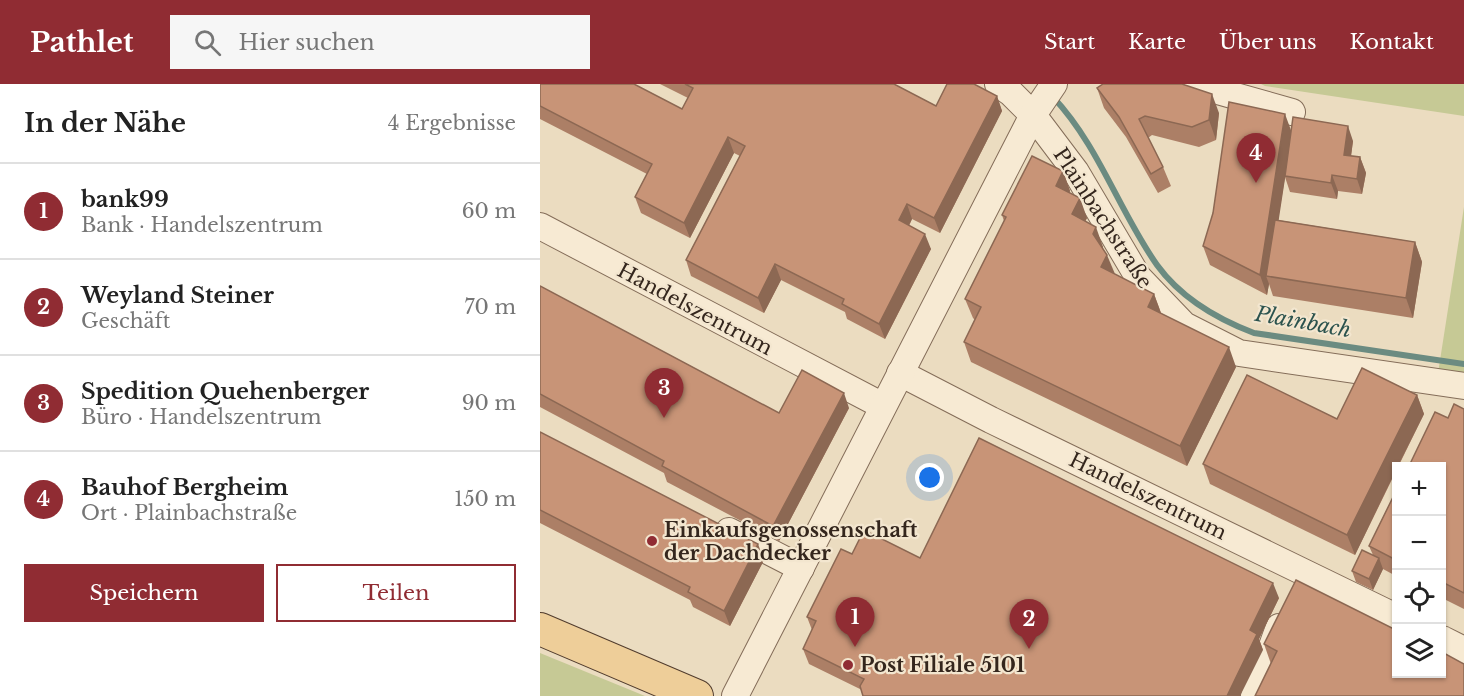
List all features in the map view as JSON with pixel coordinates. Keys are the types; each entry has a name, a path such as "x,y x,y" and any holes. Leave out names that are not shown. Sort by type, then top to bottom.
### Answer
{"main road":[{"path":"540,629 697,696"}],"street":[{"name":"Plainbachstraße","path":"998,84 1036,110 1076,172 1138,277 1184,325 1239,353 1464,386"},
{"path":"735,696 1036,110 1054,84"},
{"path":"1193,84 1292,112"},
{"name":"Handelszentrum","path":"540,226 883,406"},
{"name":"Handelszentrum","path":"900,373 991,420 1294,589 1392,616"},
{"path":"710,521 801,568"},
{"path":"1254,696 1294,589"},
{"path":"1446,641 1464,650"}],"green space":[{"path":"1261,84 1464,84 1464,116 1265,86"},
{"path":"1464,207 1464,377 1438,373"},
{"path":"540,653 645,696 540,696"}],"building":[{"path":"540,84 634,84 682,109 693,88 685,84 894,84 936,106 947,84 974,84 997,96 934,218 907,204 899,220 925,234 879,324 842,304 844,299 775,264 758,298 686,260 745,146 728,137 684,223 635,197 652,164 540,106"},
{"path":"1103,84 1182,84 1212,94 1209,120 1192,127 1145,116 1139,119 1163,167 1151,174 1119,117 1097,88"},
{"path":"1229,102 1285,114 1260,275 1203,246 1213,213"},
{"path":"1293,117 1348,126 1344,155 1360,157 1357,179 1332,175 1331,183 1285,176"},
{"path":"1032,156 1063,171 1056,186 1080,198 1072,214 1096,227 1093,234 1107,255 1101,267 1154,294 1148,307 1229,347 1180,446 964,342 981,307 965,299 1006,217 1002,215"},
{"path":"1275,220 1415,242 1406,298 1266,276"},
{"path":"540,286 779,413 802,370 844,393 773,526 662,466 664,461 540,394"},
{"path":"1362,368 1417,395 1347,535 1203,464 1247,375 1337,419"},
{"path":"1454,404 1464,409 1464,593 1446,584 1446,462 1411,462 1435,412 1448,418"},
{"name":"Einkaufsgenossenschaft der Dachdecker","path":"540,432 758,544 724,611 688,592 690,587 540,510"},
{"path":"979,438 1273,583 1250,630 1257,634 1227,696 863,696 860,686 864,679 803,649 816,621 807,617 841,549 852,554 864,530 920,558"},
{"path":"1392,499 1392,558 1369,546"},
{"path":"1362,550 1379,558 1369,579 1352,571"},
{"path":"1296,580 1392,628 1392,678 1446,678 1446,654 1464,664 1464,696 1255,696 1277,651 1264,644"}],"waterway":[{"name":"Plainbach","path":"1053,97 1083,136 1157,265 1177,288 1213,314 1254,333 1464,364"}],"place":[{"name":"Bauhof Bergheim","path":"1256,183"},
{"name":"Spedition Quehenberger","path":"664,418"},
{"name":"Einkaufsgenossenschaft der Dachdecker","path":"652,541"},
{"name":"bank99","path":"855,647"},
{"name":"Weyland Steiner","path":"1029,649"},
{"name":"Post Filiale 5101","path":"848,665"}]}
